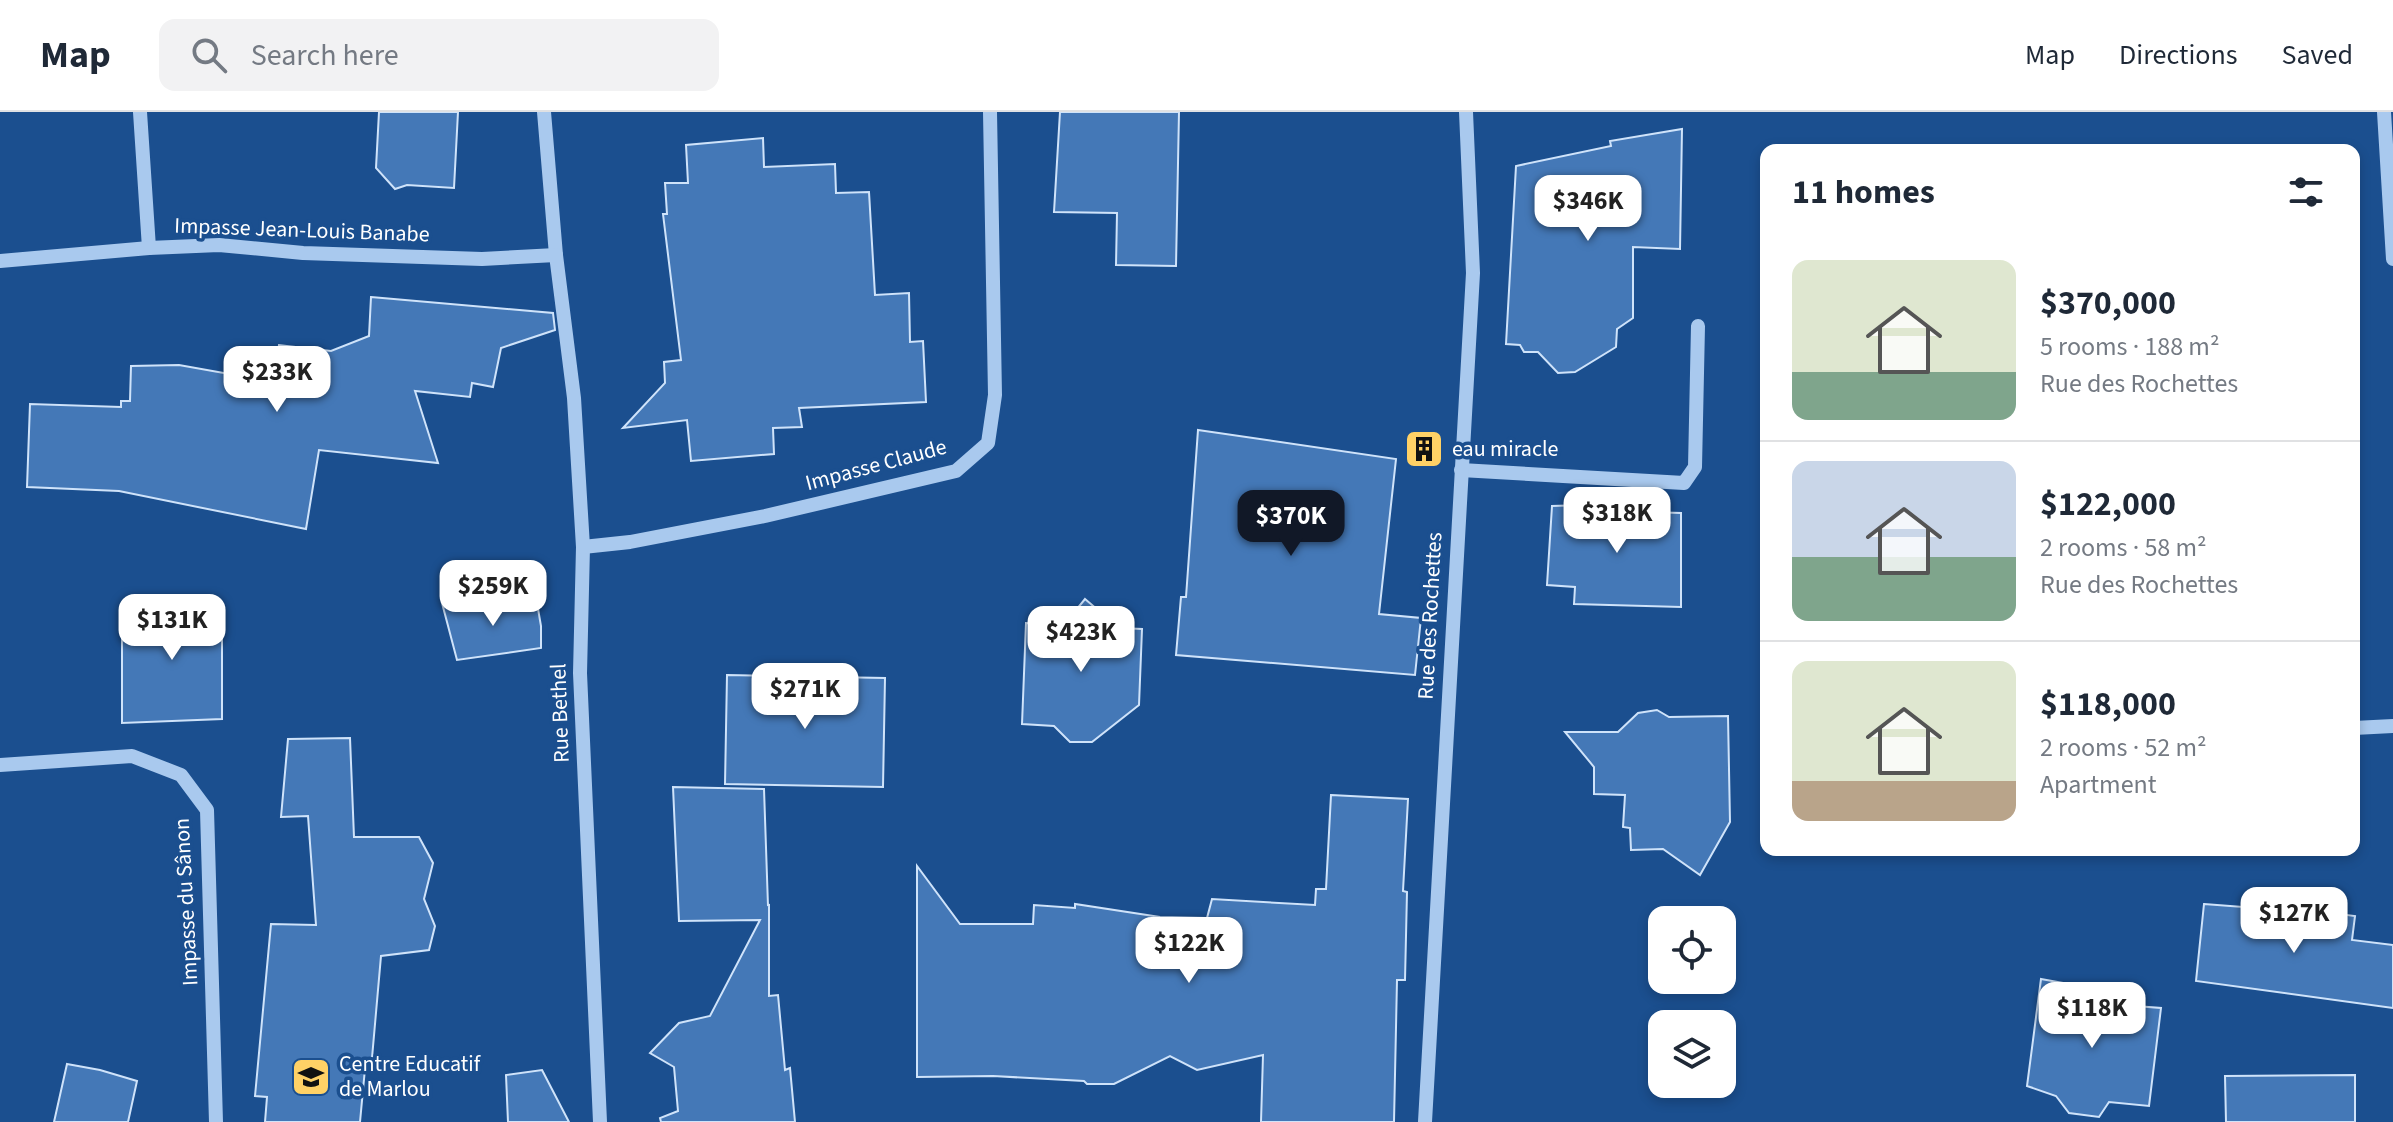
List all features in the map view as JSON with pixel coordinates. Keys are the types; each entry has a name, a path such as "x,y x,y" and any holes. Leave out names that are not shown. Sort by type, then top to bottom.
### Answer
{"street":[{"path":"140,112 149,248"},
{"name":"Rue Bethel","path":"544,112 556,255 574,398 583,547 580,673 600,1122"},
{"name":"Impasse Claude","path":"583,547 630,542 765,516 956,471 988,443 995,395 990,112"},
{"name":"Rue des Rochettes","path":"1425,1122 1473,273 1466,112"},
{"path":"2384,112 2393,259"},
{"name":"Impasse Jean-Louis Banabe","path":"0,261 219,245 303,253 482,259 556,255"},
{"path":"1461,470 1684,483 1695,467 1698,326"},
{"path":"2360,728 2393,726"},
{"name":"Impasse du Sânon","path":"0,765 132,756 181,775 207,810 216,1122"}],"building":[{"path":"379,112 458,112 454,188 407,185 395,189 376,168"},
{"path":"1060,112 1179,112 1176,266 1116,265 1117,213 1054,212"},
{"path":"1682,129 1680,249 1633,247 1633,318 1617,329 1616,347 1575,372 1558,373 1538,352 1524,352 1520,345 1506,344 1516,166 1611,146 1610,141"},
{"path":"763,138 764,167 835,164 836,193 869,192 875,295 909,293 910,342 923,341 926,402 799,408 802,427 773,428 774,454 691,461 687,420 623,428 665,383 664,362 681,360 663,214 667,214 665,183 688,183 686,145"},
{"path":"371,297 553,313 555,330 501,348 493,387 472,383 470,397 415,391 438,463 319,450 306,529 119,491 27,487 30,404 121,407 121,401 130,401 131,366 179,365 274,382 279,345 331,351 369,336"},
{"path":"1198,430 1396,459 1379,614 1421,618 1415,675 1176,655 1181,597 1186,597"},
{"path":"1648,503 1647,512 1681,513 1681,607 1574,604 1575,587 1547,585 1552,506"},
{"path":"1085,599 1119,628 1142,629 1139,705 1092,742 1070,742 1054,726 1022,724 1026,623 1064,625"},
{"path":"122,603 222,603 222,719 122,723"},
{"path":"442,603 537,603 541,648 457,660"},
{"path":"727,675 885,678 883,787 725,784"},
{"path":"1657,710 1669,717 1728,716 1730,822 1700,875 1663,849 1631,850 1630,828 1623,827 1625,795 1594,794 1594,767 1565,732 1618,732 1638,713"},
{"path":"350,738 354,837 419,837 433,863 424,899 435,926 429,950 381,956 372,1058 366,1058 360,1122 265,1122 267,1097 255,1096 271,924 316,925 308,816 281,817 288,739"},
{"path":"673,787 764,789 769,996 778,995 785,1070 790,1068 795,1122 661,1122 660,1118 678,1111 674,1067 650,1053 679,1023 710,1016 760,920 679,921"},
{"path":"1331,795 1408,799 1403,891 1407,892 1405,980 1397,980 1394,1122 1261,1122 1263,1055 1197,1070 1170,1056 1114,1084 993,1076 917,1077 917,866 960,924 1033,924 1034,905 1075,908 1075,904 1160,917 1207,918 1212,899 1315,905 1316,889 1326,889"},
{"path":"2204,904 2269,909 2269,905 2355,916 2352,940 2393,945 2393,1008 2196,981"},
{"path":"2041,979 2097,989 2096,1003 2161,1008 2149,1106 2109,1102 2099,1117 2069,1113 2056,1096 2027,1086"},
{"path":"67,1064 137,1081 128,1122 54,1122"},
{"path":"542,1070 569,1122 508,1122 506,1075"},
{"path":"2355,1075 2355,1122 2226,1122 2225,1076"}],"place":[{"name":"eau miracle","path":"1424,449"},
{"name":"Centre Educatif de Marlou","path":"311,1077"}]}
